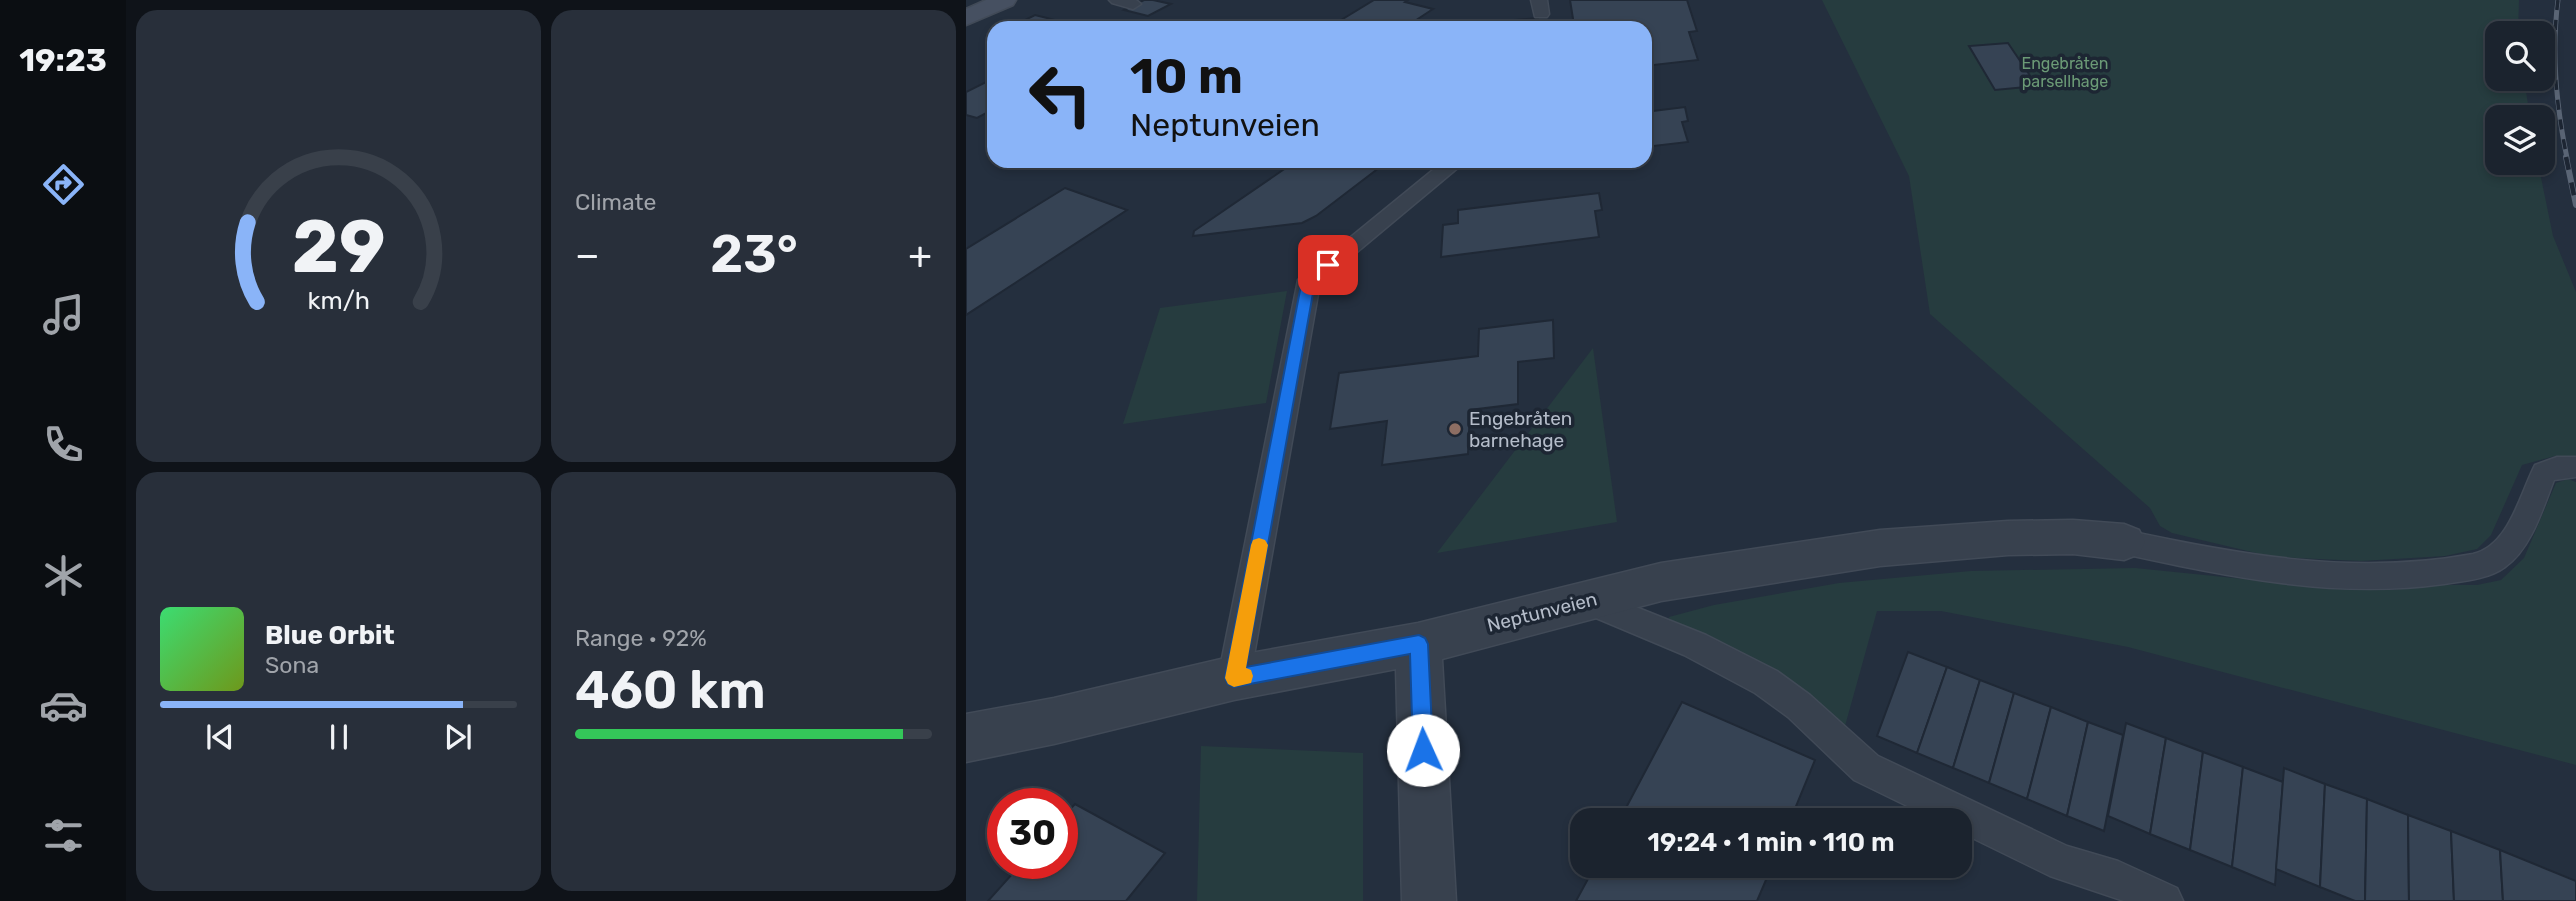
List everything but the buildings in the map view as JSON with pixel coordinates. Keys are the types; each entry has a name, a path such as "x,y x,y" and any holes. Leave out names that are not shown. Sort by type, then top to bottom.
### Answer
{"street":[{"path":"966,18 1005,0"},
{"name":"Neptunveien","path":"966,738 1054,721 1234,678 1419,644 1661,582 1881,548 2008,538 2073,537 2124,542"},
{"path":"1419,644 1429,901"}],"lane":[{"path":"1117,0 1133,4"},
{"path":"1234,678 1309,280 1447,168"},
{"path":"2124,542 2234,565 2363,579 2422,576 2494,559 2508,545 2544,473 2557,468 2573,467"},
{"path":"1588,601 1695,645 1766,682 1799,706 1866,768 2063,863 2118,879 2164,901"}],"green space":[{"name":"Engebråten parsellhage","path":"1822,0 2519,0 2518,21 2485,21 2485,91 2526,91 2528,105 2485,105 2485,175 2540,175 2553,236 2576,292 2576,458 2555,456 2522,465 2491,535 2477,549 2445,556 2361,561 2273,557 2172,533 2160,526 2150,508 1930,314 1909,176"},
{"path":"1287,291 1266,403 1123,424 1160,308"},
{"path":"1593,348 1617,522 1437,553"},
{"path":"2568,479 2576,482 2576,765 2128,647 1941,611 1877,611 1845,726 1670,622 1669,617 1714,605 1839,583 1971,571 2135,568 2334,588 2390,590 2477,585 2501,580 2524,558 2556,483"},
{"path":"1201,746 1363,753 1363,901 1197,901"}],"railway":[{"path":"2558,0 2556,79 2567,158"},
{"path":"2566,157 2576,205"}],"slow traffic":[{"path":"1244,676 1234,678 1259,545"}],"place":[{"name":"Engebråten barnehage","path":"1455,429"}],"route":[{"path":"1328,265 1309,280 1234,678 1419,644 1423,750"}]}
